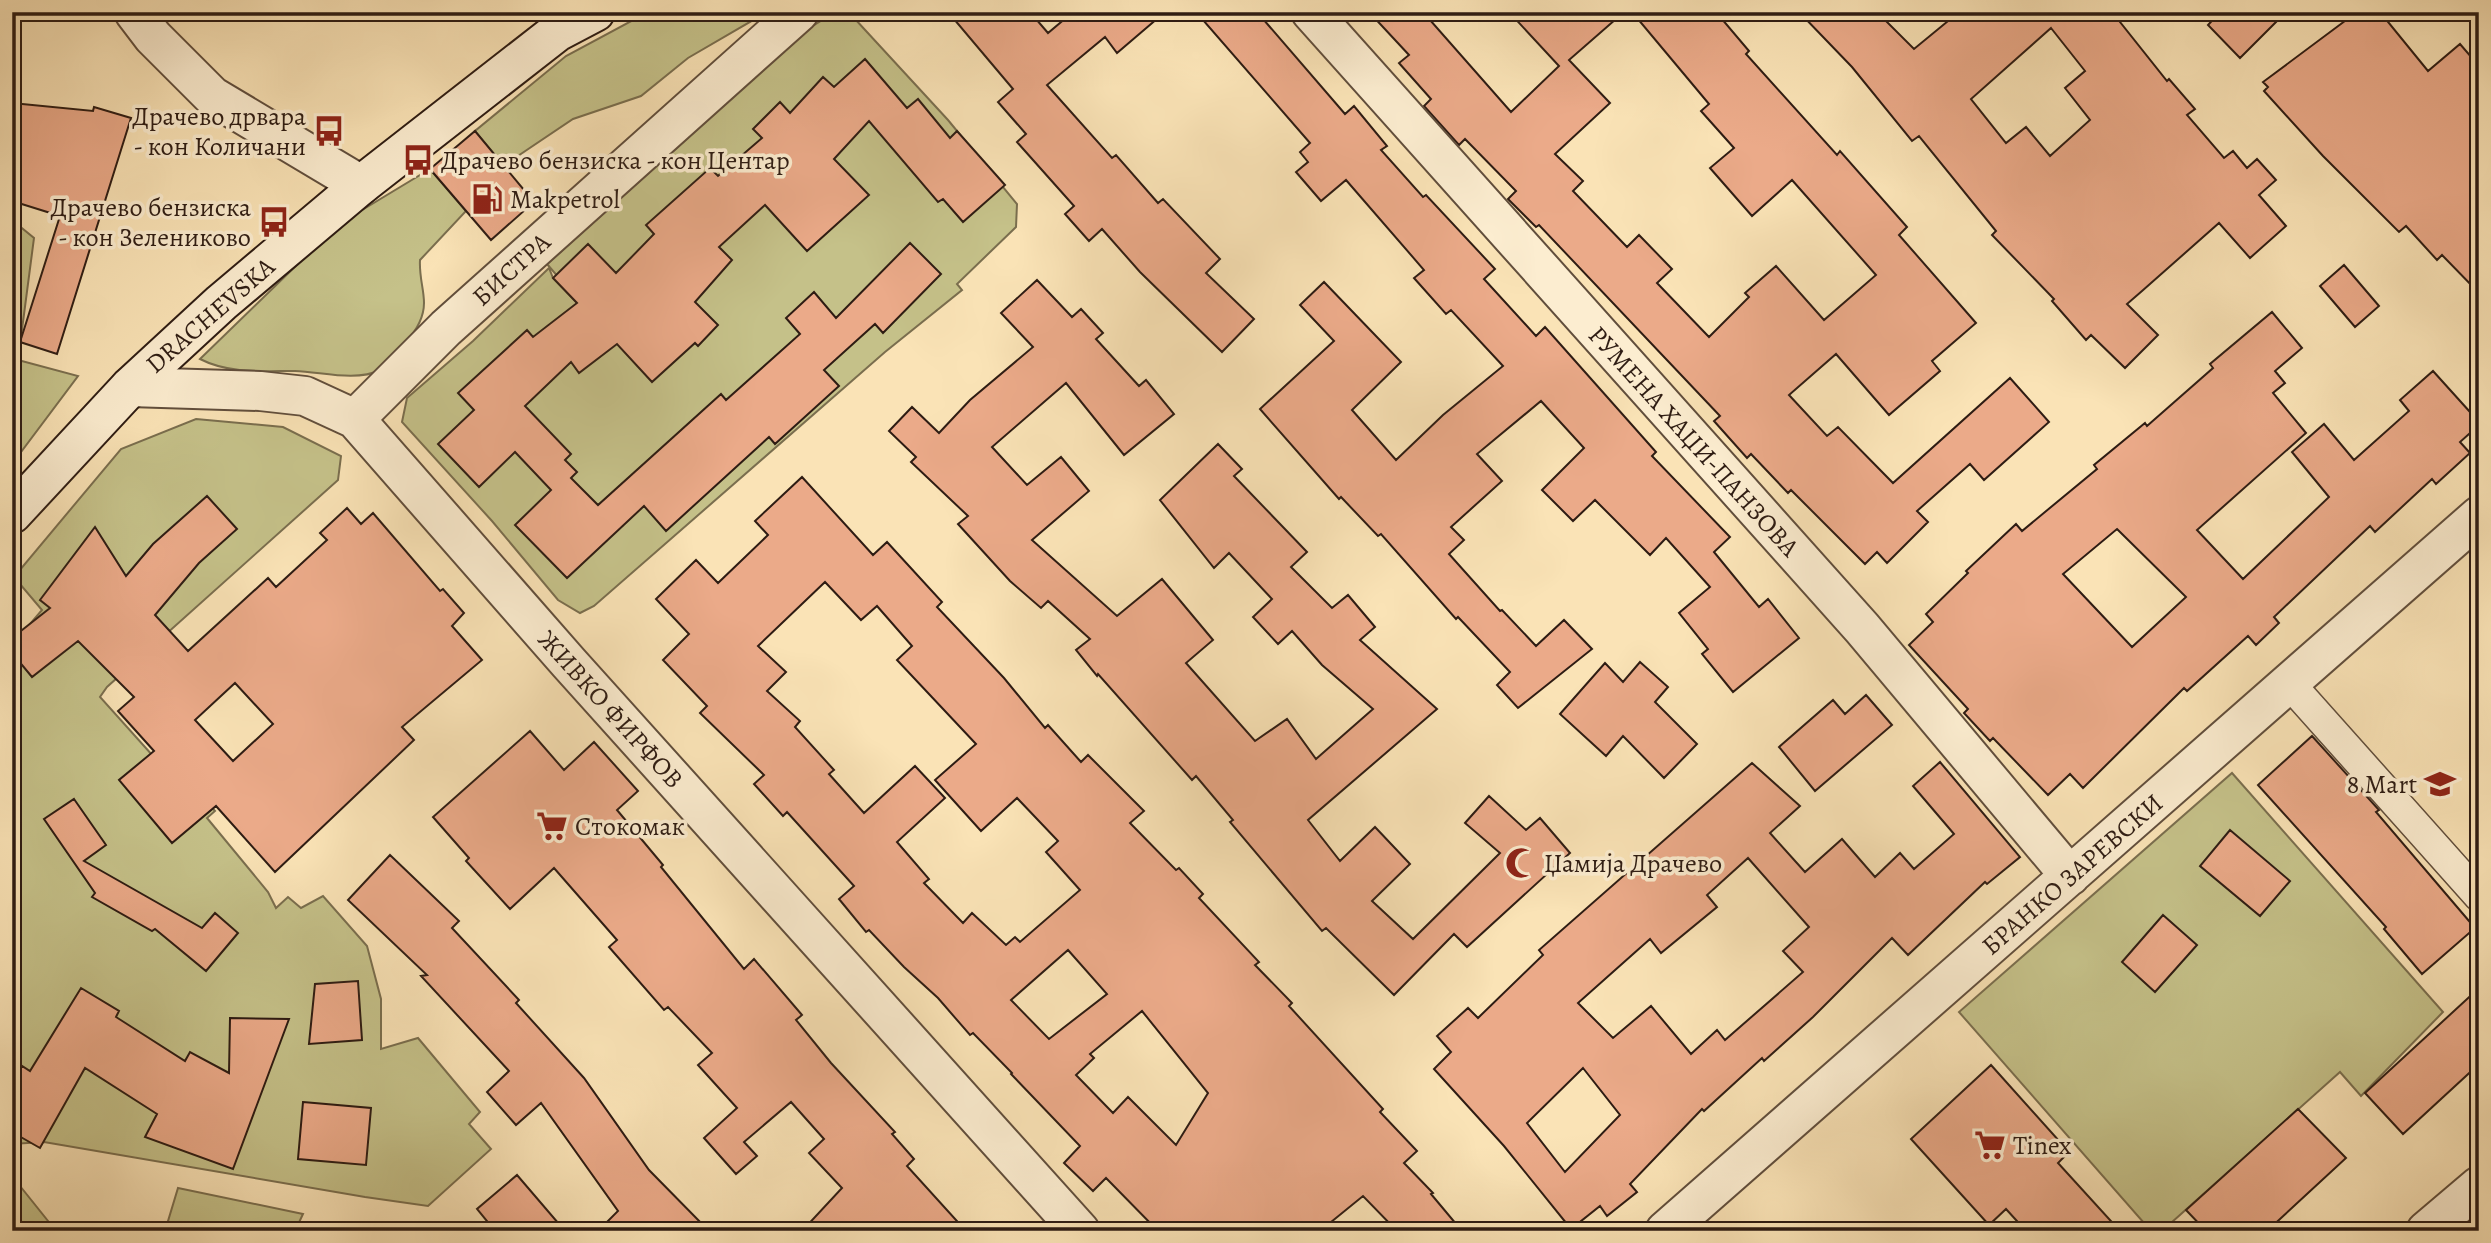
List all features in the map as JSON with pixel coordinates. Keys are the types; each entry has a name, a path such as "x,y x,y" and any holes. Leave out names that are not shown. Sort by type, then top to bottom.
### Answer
{"street":[{"path":"134,12 153,37 212,96 361,185"},
{"name":"DRACHEVSKA","path":"12,514 130,387 221,303 361,185 557,32 595,12"},
{"name":"БИСТРА","path":"355,419 446,328 799,12"},
{"name":"РУМЕНА ХАЏИ-ПАНЗОВА","path":"1311,12 1862,628 2070,876"},
{"name":"ЖИВКО ФИРФОВ","path":"130,387 260,391 305,396 355,419 569,663 1080,1231"},
{"name":"БРАНКО ЗАРЕВСКИ","path":"1665,1231 2479,516"},
{"path":"2290,682 2479,896"},
{"path":"2426,1231 2479,1186"}],"shaded area":[{"path":"648,12 767,12 688,58 641,96 573,119 503,166 475,131 566,56"},
{"path":"829,16 855,19 948,120 1017,204 1016,227 957,284 962,290 885,352 594,606 580,613 558,600 492,521 402,422 407,398 473,341 549,268 553,278 607,334 547,264 811,27"},
{"path":"430,169 466,211 420,260 424,309 413,334 384,368 371,374 338,375 234,369 200,359 339,224"},
{"path":"12,220 34,238 18,360 78,376 12,464"},
{"path":"196,419 283,427 341,456 338,480 107,687 100,697 153,756 160,749 215,811 207,818 268,892 276,908 288,897 301,908 323,896 367,946 381,999 381,1049 418,1038 480,1112 469,1124 491,1149 428,1206 44,1142 12,1144 12,645 42,610 14,577 121,449"},
{"path":"2232,773 2443,1012 2361,1096 2340,1072 2162,1231 2151,1231 1959,1012"},
{"path":"12,1176 56,1231 12,1231"},
{"path":"178,1188 303,1214 295,1231 165,1231"}],"building":[{"path":"948,12 1030,12 1048,33 1073,12 1165,12 1117,53 1105,37 1047,85 1112,158 1116,155 1158,203 1163,199 1220,259 1206,273 1254,319 1222,352 1140,272 1102,229 1089,241 1065,214 1074,206 1017,142 1026,134 998,102 1013,89"},
{"path":"1196,12 1257,12 1345,114 1354,106 1387,146 1381,150 1423,197 1426,195 1495,269 1484,279 1536,336 1545,327 1656,452 1652,456 1730,537 1714,552 1759,607 1768,599 1799,638 1733,692 1702,654 1708,649 1679,613 1710,587 1666,538 1650,555 1595,500 1573,521 1542,490 1584,448 1541,401 1477,454 1502,481 1451,527 1464,540 1449,554 1500,611 1502,610 1536,646 1564,620 1592,649 1518,708 1497,685 1510,672 1458,617 1456,619 1381,534 1378,536 1341,497 1339,499 1260,409 1334,341 1300,305 1324,282 1401,362 1352,410 1396,460 1443,415 1503,366 1451,310 1446,314 1414,278 1424,270 1346,180 1321,201 1296,172 1308,162 1300,152 1310,143"},
{"path":"1369,12 1423,12 1511,112 1559,66 1509,12 1624,12 1569,60 1610,103 1555,154 1583,181 1573,191 1627,247 1639,235 1672,269 1657,283 1709,337 1749,297 1745,293 1776,266 1824,320 1876,275 1792,180 1752,216 1710,168 1734,148 1701,111 1709,104 1632,12 1716,12 1749,51 1746,54 1837,155 1840,151 1907,227 1899,235 1976,323 1932,361 1940,371 1889,415 1836,354 1789,395 1827,436 1838,427 1893,483 2010,378 2049,422 1984,480 1970,464 1917,511 1928,522 1887,563 1877,552 1865,564 1791,490 1788,493 1751,454 1747,458 1714,421 1720,416 1539,225 1536,227 1508,199 1516,191 1465,139 1459,145 1424,106 1431,99 1399,63 1409,55"},
{"path":"1799,12 1877,12 1914,49 1959,12 2112,12 2167,81 2169,79 2195,109 2187,115 2224,158 2233,151 2247,168 2257,159 2276,180 2259,195 2286,226 2250,258 2219,223 2127,304 2158,335 2125,368 2091,335 2086,340 2052,301 2054,299 1992,235 1996,231 1919,136 1912,141 1852,67","holes":["2051,28 2085,71 2065,88 2090,120 2050,156 2026,127 2006,143 1971,99"]},
{"path":"2220,12 2286,12 2240,58 2208,25"},
{"path":"2357,12 2380,12 2428,71 2460,44 2479,66 2479,293 2442,255 2437,260 2406,226 2399,232 2323,156 2264,91 2268,87 2263,82"},
{"path":"865,59 907,108 918,99 950,138 957,131 1005,185 963,222 943,199 938,202 869,121 834,159 869,195 807,251 765,205 719,247 732,260 695,302 718,325 698,346 695,343 652,382 617,344 579,373 571,362 525,406 571,454 565,460 577,472 571,478 598,505 721,394 726,400 800,334 786,318 814,292 836,318 910,243 941,274 883,333 875,324 824,370 839,386 775,444 769,437 666,531 644,506 567,578 515,525 551,490 515,452 479,487 438,444 474,410 458,393 527,330 533,337 577,303 553,278 588,244 616,273 654,234 646,225 710,168 718,176 762,138 753,129 780,102 790,113 823,77 834,87"},
{"path":"12,103 93,111 94,107 131,118 57,354 20,342 60,216 12,201"},
{"path":"475,131 534,202 491,240 430,169"},
{"path":"2344,265 2379,306 2355,327 2320,286"},
{"path":"1037,280 1072,317 1081,309 1103,333 1096,339 1139,386 1146,380 1174,414 1124,455 1066,383 992,447 1027,485 1061,457 1089,491 1032,540 1117,616 1162,579 1213,640 1186,663 1255,741 1287,719 1316,759 1373,709 1322,665 1292,631 1278,644 1253,617 1272,599 1229,553 1214,568 1160,500 1218,444 1242,469 1234,476 1307,552 1291,567 1332,608 1348,595 1375,627 1360,640 1437,709 1308,820 1340,861 1375,827 1410,864 1372,901 1413,939 1500,853 1465,823 1489,796 1526,830 1540,818 1570,853 1467,947 1454,934 1394,995 1326,928 1322,931 1230,822 1233,820 1196,776 1192,780 1098,674 1097,676 1076,650 1090,639 1048,601 1041,608 1010,581 958,524 968,516 911,462 916,457 889,431 912,407 939,433 970,400 1033,347 1001,313"},
{"path":"2272,312 2302,348 2275,371 2285,383 2273,393 2306,433 2197,530 2243,579 2329,497 2292,452 2324,424 2354,460 2409,411 2400,400 2433,371 2479,425 2460,442 2470,453 2436,484 2432,479 2375,532 2370,526 2274,617 2279,623 2256,645 2248,636 2187,691 2184,688 2083,788 2070,774 2048,795 1993,738 1990,741 1964,713 1968,709 1909,645 1933,622 1926,614 1968,573 1966,571 2016,524 2022,531 2097,469 2094,465 2145,423 2147,426 2213,368 2210,364","holes":["2117,529 2186,597 2132,647 2063,574"]},
{"path":"802,477 873,555 887,542 942,602 937,607 1004,678 1045,728 1048,725 1081,762 1088,755 1144,811 1130,823 1203,894 1199,898 1259,962 1255,965 1292,1003 1289,1006 1383,1109 1380,1112 1417,1151 1404,1163 1433,1193 1431,1194 1462,1231 1397,1231 1363,1196 1320,1231 1158,1231 1106,1178 1093,1191 1064,1163 1080,1146 973,1033 970,1035 938,998 869,930 866,932 839,899 854,886 787,812 783,816 754,784 764,775 700,713 707,706 663,660 689,634 656,599 696,560 718,583 768,535 755,521","holes":["825,582 861,620 877,606 912,646 897,660 976,744 935,780 981,831 1017,798 1058,841 1046,852 1080,890 1020,942 1015,937 1006,945 972,913 963,923 924,883 929,879 897,842 945,798 915,766 864,813 829,774 834,770 795,727 800,721 767,691 786,672 758,646","1068,950 1107,994 1049,1039 1011,1000","1142,1011 1208,1093 1176,1145 1128,1097 1113,1113 1076,1075 1094,1058 1090,1054"]},
{"path":"207,496 237,529 199,563 155,615 188,651 268,578 276,587 327,540 320,533 347,508 361,524 373,513 440,591 443,589 464,613 452,626 482,660 402,727 414,740 275,872 216,806 172,843 119,780 154,751 118,711 134,697 78,641 32,677 12,653 12,638 50,608 40,600 95,527 126,576 153,544","holes":["235,683 273,724 233,761 195,720"]},
{"path":"1640,662 1668,687 1655,702 1697,744 1664,778 1623,736 1606,756 1560,714 1605,663 1623,682"},
{"path":"1866,695 1892,725 1815,791 1779,747 1833,700 1845,714"},
{"path":"530,731 564,770 594,742 638,791 617,810 744,969 754,959 802,1015 796,1020 831,1063 895,1132 892,1134 914,1159 907,1166 966,1231 802,1231 842,1188 809,1153 824,1139 791,1102 744,1142 757,1156 736,1174 704,1138 737,1108 698,1065 712,1053 668,1007 664,1010 609,947 617,940 554,868 510,909 466,861 469,858 433,817"},
{"path":"2312,736 2379,810 2376,812 2475,928 2422,974 2384,929 2386,927 2258,785"},
{"path":"1940,762 2020,857 1987,884 1985,882 1908,955 1892,938 1813,1017 1764,1061 1762,1058 1704,1111 1702,1109 1630,1184 1637,1192 1607,1216 1600,1206 1571,1229 1504,1146 1434,1069 1451,1052 1437,1036 1468,1008 1478,1018 1543,955 1539,950 1752,763 1800,806 1770,833 1805,872 1842,839 1875,877 1900,853 1914,869 1954,834 1913,786","holes":["1748,858 1809,927 1783,951 1803,972 1725,1040 1717,1030 1691,1054 1651,1006 1613,1038 1578,1003 1650,939 1661,953 1717,907 1707,895","1583,1068 1620,1115 1565,1172 1527,1123"]},
{"path":"74,799 106,845 84,861 202,928 215,913 238,933 206,971 155,929 152,931 92,897 95,893 44,819"},
{"path":"2230,830 2290,881 2260,916 2200,866"},
{"path":"390,855 459,921 452,928 519,1000 516,1003 584,1078 649,1170 709,1231 598,1231 618,1211 541,1103 516,1125 487,1092 509,1071 421,976 427,975 348,900"},
{"path":"2163,915 2197,945 2155,992 2122,962"},
{"path":"358,981 362,1040 309,1044 315,984"},
{"path":"81,988 119,1011 116,1017 185,1061 190,1052 229,1073 230,1018 289,1019 233,1169 145,1137 157,1114 85,1068 40,1148 12,1132 12,1084 22,1066 30,1071"},
{"path":"2479,988 2479,1064 2403,1134 2365,1093"},
{"name":"Tinex","path":"1991,1065 2069,1152 2058,1163 2120,1231 2026,1231 2006,1209 1989,1225 1911,1139"},
{"path":"303,1102 371,1108 366,1165 298,1159"},
{"path":"2298,1109 2346,1158 2267,1231 2206,1231 2186,1210"},
{"path":"517,1175 565,1231 495,1231 477,1209"}],"place":[{"name":"Драчево дрвара - кон Количани","path":"329,131"},
{"name":"Драчево бензиска - кон Центар","path":"418,160"},
{"name":"Makpetrol","path":"487,199"},
{"name":"Драчево бензиска - кон Зелениково","path":"274,222"},
{"name":"8 Mart","path":"2440,784"},
{"name":"Стокомак","path":"552,826"},
{"name":"Џамија Драчево","path":"1521,863"},
{"name":"Tinex","path":"1990,1145"}]}
